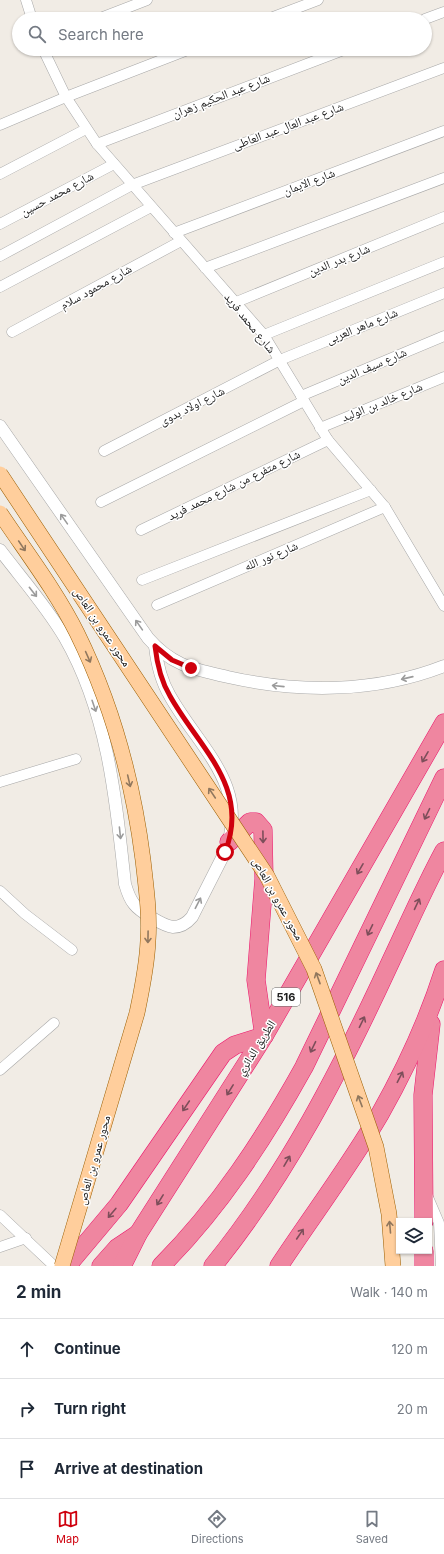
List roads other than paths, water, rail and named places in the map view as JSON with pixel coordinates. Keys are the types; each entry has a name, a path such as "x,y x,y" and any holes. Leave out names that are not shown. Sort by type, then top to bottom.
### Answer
{"highway":[{"name":"الطريق الدائري","path":"122,1266 138,1234 264,1036 444,723"},
{"path":"161,1266 208,1212 240,1172 266,1132 304,1067 444,778"},
{"path":"67,1266 119,1204 223,1053 235,1045 264,1036 256,980 264,879 263,830 256,822 250,822 229,842"},
{"path":"213,1266 241,1232 267,1194 312,1119 353,1042 418,900 444,851"},
{"path":"279,1266 379,1115 410,1058 435,998 444,970"},
{"path":"435,998 428,1046 424,1096 424,1189 438,1226"},
{"path":"101,1266 117,1248 138,1234"},
{"path":"424,1254 424,1266"}],"main road":[{"name":"محور عمرو بن العاص","path":"0,474 267,876 294,927 314,969 376,1147 389,1214 394,1266"},
{"name":"محور عمرو بن العاص","path":"0,514 58,599 76,631 99,681 118,736 131,791 140,840 147,898 148,940 146,963 137,1013 62,1266"}],"street":[{"path":"26,0 30,12"},
{"path":"116,12 147,0"},
{"path":"286,12 318,0"},
{"path":"432,16 444,12"},
{"name":"شارع محمد فريد","path":"46,56 66,96 97,144 234,303 264,335 328,440 385,507 444,606"},
{"path":"0,125 66,96 172,56"},
{"name":"شارع عبد الحكيم زهران","path":"97,144 328,56"},
{"name":"شارع عبد العال عبد العاطى","path":"0,256 132,185 444,68"},
{"path":"0,174 86,129"},
{"name":"شارع الايمان","path":"174,233 444,131"},
{"name":"شارع محمد حسين","path":"0,224 114,164"},
{"path":"205,268 444,178"},
{"path":"0,287 151,207"},
{"name":"شارع بدر الدين","path":"234,303 444,216"},
{"name":"شارع محمود سلام","path":"12,332 181,241"},
{"path":"264,335 444,262"},
{"name":"شارع ماهر العربى","path":"280,360 444,293"},
{"name":"شارع سيف الدين","path":"101,502 302,398 444,336"},
{"name":"شارع اولاد بدوى","path":"104,451 280,360"},
{"name":"شارع خالد بن الوليد","path":"320,428 444,377"},
{"path":"0,426 155,646 172,660 191,668 257,684 284,687 338,688 364,686 415,676 444,666"},
{"name":"شارع متفرع من شارع محمد فريد","path":"141,530 328,440"},
{"path":"142,580 372,490"},
{"name":"شارع نور الله","path":"157,605 385,507"},
{"path":"0,550 47,610 65,638 86,683 109,757 125,884 133,903 149,917 171,927 185,924 192,917 229,842 233,821 229,790 220,771 170,696 157,664 155,646"},
{"path":"0,782 76,759"},
{"path":"0,891 25,914 72,950"},
{"path":"0,1070 54,1023"},
{"path":"0,1215 54,1266"},
{"path":"438,1226 441,1266"},
{"path":"0,1248 26,1238"}]}
